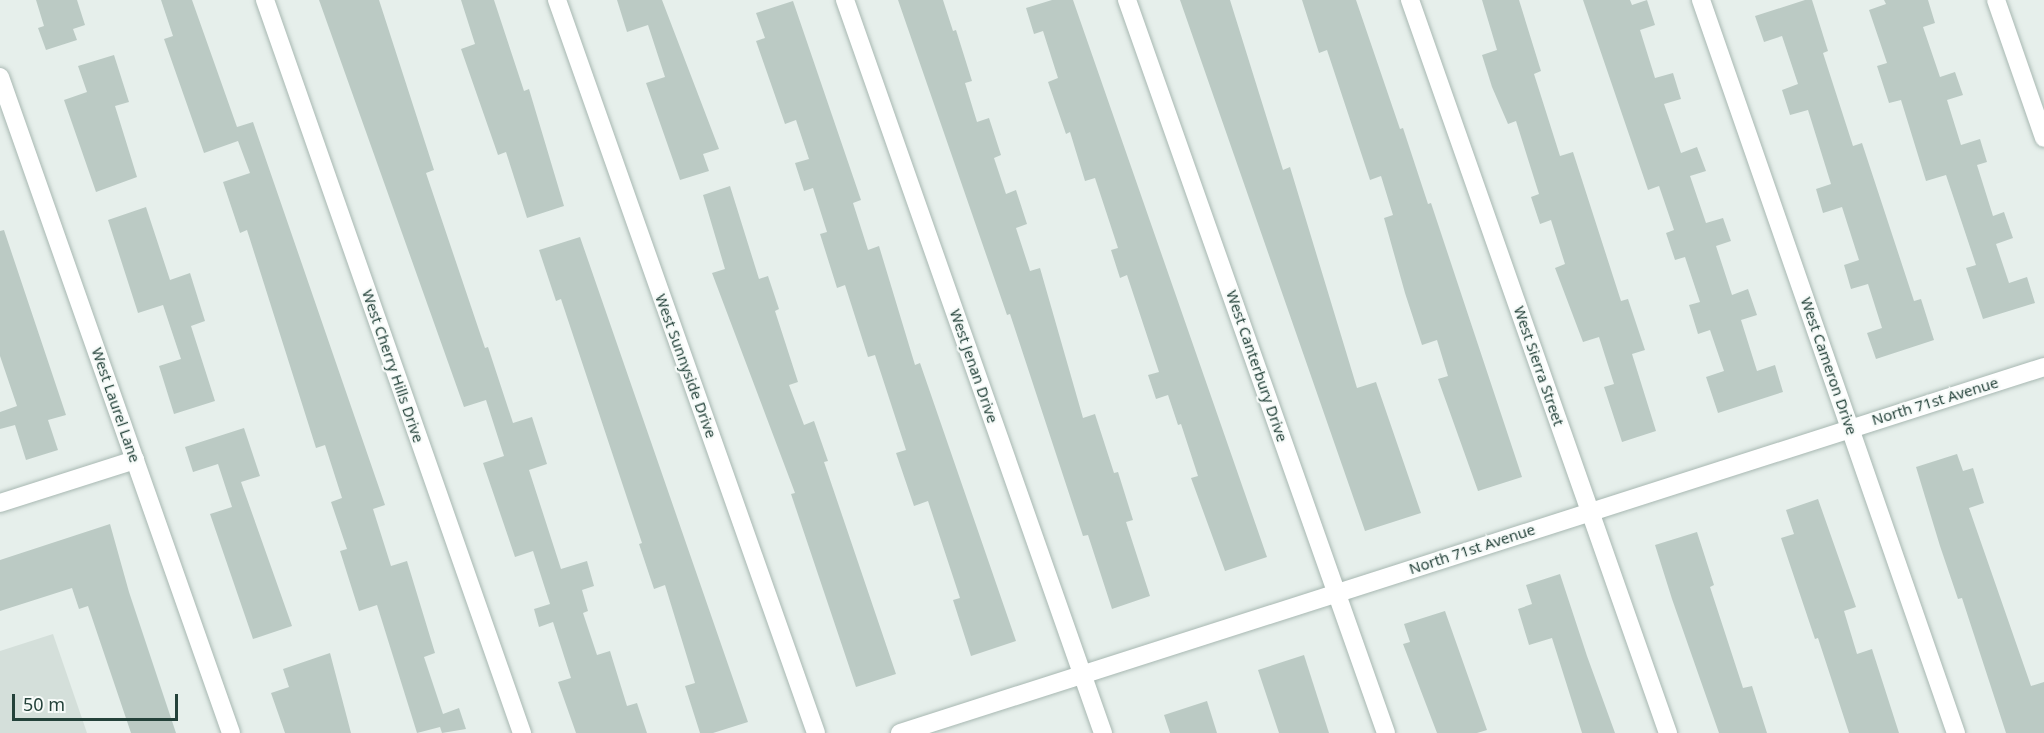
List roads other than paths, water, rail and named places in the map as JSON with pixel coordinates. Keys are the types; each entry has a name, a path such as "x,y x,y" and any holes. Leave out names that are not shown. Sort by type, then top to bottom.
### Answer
{"street":[{"name":"West Cherry Hills Drive","path":"265,0 522,733"},
{"name":"West Sunnyside Drive","path":"556,0 816,733"},
{"name":"West Jenan Drive","path":"845,0 1102,733"},
{"name":"West Canterbury Drive","path":"1127,0 1386,733"},
{"name":"West Sierra Street","path":"1410,0 1668,733"},
{"name":"West Cameron Drive","path":"1701,0 1956,733"},
{"path":"1996,0 2044,138"},
{"name":"West Laurel Lane","path":"0,77 231,733"},
{"name":"North 71st Avenue","path":"900,733 1590,510 2044,367"},
{"path":"0,503 135,460"}]}
